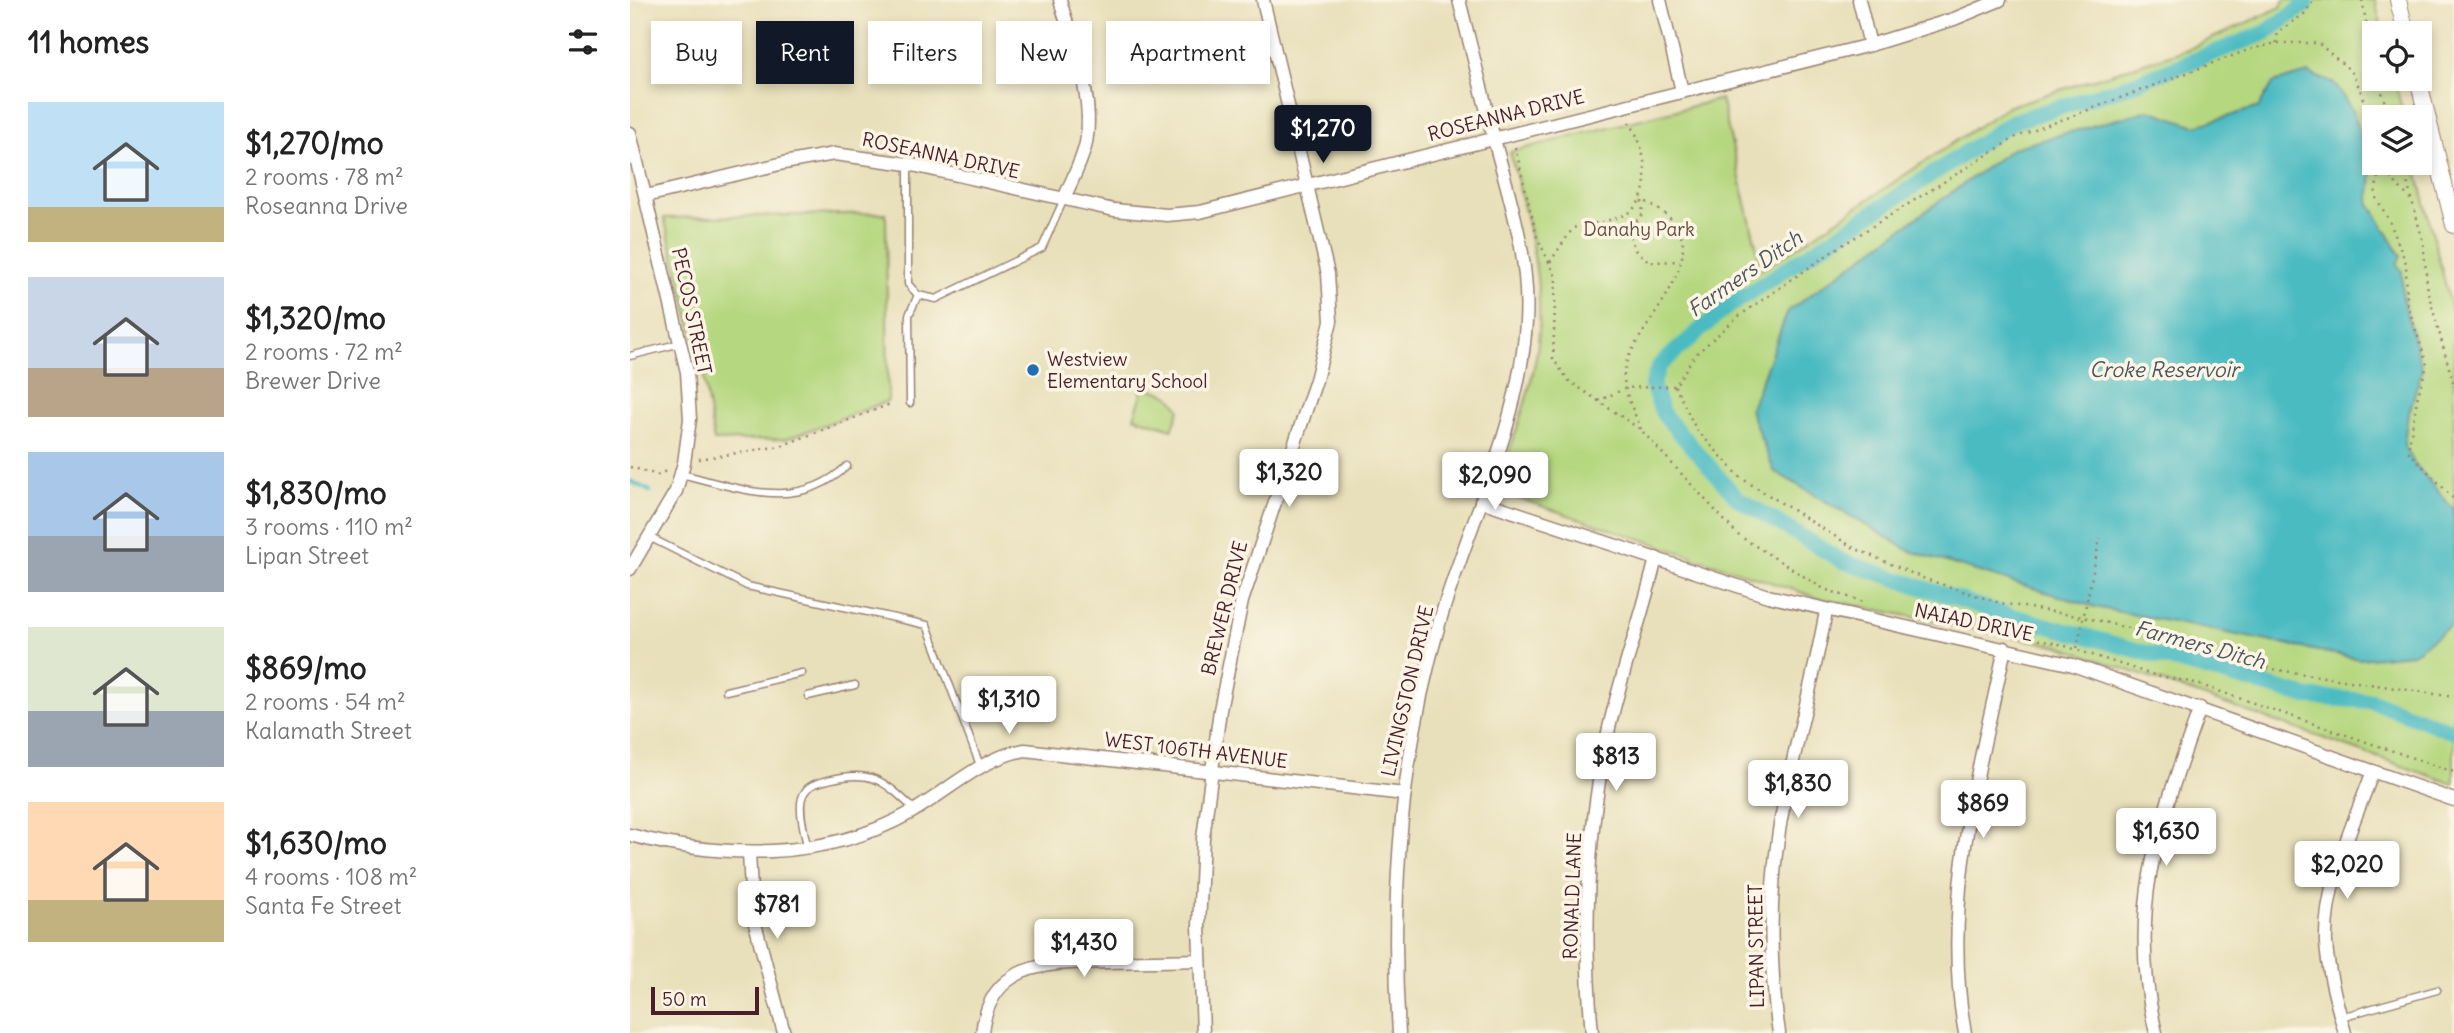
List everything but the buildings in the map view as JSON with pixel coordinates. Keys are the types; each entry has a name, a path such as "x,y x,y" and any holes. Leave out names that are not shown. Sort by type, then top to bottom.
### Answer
{"main road":[{"path":"2398,0 2403,21"},
{"path":"2421,91 2454,225"}],"street":[{"path":"1060,0 1087,106 1088,133 1086,147 1064,199"},
{"name":"BREWER DRIVE","path":"1203,1033 1200,960 1203,838 1210,772 1242,601 1328,338 1331,292 1263,0"},
{"name":"LIVINGSTON DRIVE","path":"1399,1033 1395,915 1404,794 1432,650 1515,399 1527,320 1524,251 1460,0"},
{"path":"1660,0 1682,91"},
{"path":"1859,0 1870,45"},
{"name":"ROSEANNA DRIVE","path":"646,196 784,163 834,154 908,164 1135,213 1167,215 1215,209 1870,45 1954,19 2000,0"},
{"name":"PECOS STREET","path":"630,133 681,344 690,400 683,468 651,538 630,569"},
{"name":"NAIAD DRIVE","path":"1481,501 1741,588 1826,611 2005,648 2084,668 2454,800"},
{"name":"RONALD LANE","path":"1592,1033 1587,906 1590,848 1607,737 1641,621 1656,558"},
{"name":"LIPAN STREET","path":"1779,1033 1772,961 1773,880 1784,805 1826,611"},
{"path":"1965,1033 1957,967 1958,897 1976,788 2005,648"},
{"path":"2155,1033 2144,979 2143,924 2146,885 2157,836 2200,708"},
{"name":"WEST 106TH AVENUE","path":"630,835 704,850 749,852 807,847 887,824 915,810 981,768 1013,752 1026,750 1404,794"},
{"path":"2345,1033 2326,943 2330,901 2338,867 2373,771"},
{"path":"749,852 752,912 784,1033"},
{"path":"982,1033 988,1005 996,992 1008,980 1031,967 1057,963 1200,960"}],"lane":[{"path":"908,164 908,284 918,295 936,299 1042,248 1064,199"},
{"path":"909,403 909,315 918,295"},
{"path":"630,356 681,344"},
{"path":"683,468 750,490 796,493 832,481 847,466"},
{"path":"651,538 747,586 927,625 981,768"},
{"path":"726,691 803,673"},
{"path":"808,696 855,685"},
{"path":"807,847 801,800 807,787 816,783 853,774 871,776 888,786 915,810"},
{"path":"2341,1017 2437,990"}],"path":[{"path":"2276,43 2278,32 2304,14 2314,0"},
{"path":"2362,0 2366,21"},
{"path":"1675,386 1695,355 1739,316 1836,249 2016,137 2276,43 2318,43 2351,71 2364,105"},
{"path":"1616,122 1629,119 1644,157 1646,172 1643,214 1628,230 1635,250 1650,262 1680,261"},
{"path":"1512,133 1537,237 1556,277 1553,359 1569,381 1641,430 1738,535 1824,589 1869,604"},
{"path":"2378,175 2375,196 2389,220 2406,263 2407,303 2427,365 2417,399 2408,451 2454,499"},
{"path":"2389,175 2413,202"},
{"path":"2405,175 2423,242 2428,292 2454,386"},
{"path":"1550,262 1573,228 1630,212 1642,199"},
{"path":"1641,430 1626,388 1625,366 1671,289 1680,261 1682,236 1675,222 1642,199"},
{"path":"1598,401 1626,388 1675,386"},
{"path":"1675,386 1696,429 1741,478 1854,548 1925,579 2000,604 2084,617 2185,642 2259,667 2454,697"},
{"path":"630,467 658,475 781,446 893,403"},
{"path":"2077,648 2100,538"},
{"path":"1931,618 2077,648 2150,674 2195,683 2454,772"}],"green space":[{"name":"Danahy Park","path":"2284,0 2375,0 2380,21 2362,21 2362,91 2397,91 2401,105 2362,105 2362,175 2418,175 2454,319 2454,784 2059,646 1818,598 1496,491 1527,395 1539,337 1538,283 1534,256 1510,152 1721,99 1762,270 2007,107 2191,48 2281,7"},
{"path":"886,213 888,401 786,439 714,441 703,372 664,218"},
{"path":"1145,387 1169,395 1180,409 1172,429 1134,417 1142,394 1140,389"}],"water":[{"name":"Croke Reservoir","path":"2308,73 2335,84 2354,114 2362,141 2362,175 2372,175 2369,202 2401,256 2397,264 2402,271 2403,300 2422,369 2407,420 2404,445 2414,463 2454,510 2454,623 2412,654 2359,659 2095,607 1910,551 1774,471 1750,410 1788,311 2013,148 2149,110 2196,126 2259,107 2273,83"}],"waterway":[{"name":"Farmers Ditch","path":"2306,0 2305,5 2265,33 2119,89 2014,121 1723,310 1659,366 1652,385 1663,414 1737,498 1842,561 1994,611 2308,697 2372,701 2454,732"},
{"path":"630,481 650,491"}],"place":[{"name":"Westview Elementary School","path":"1033,370"}]}
